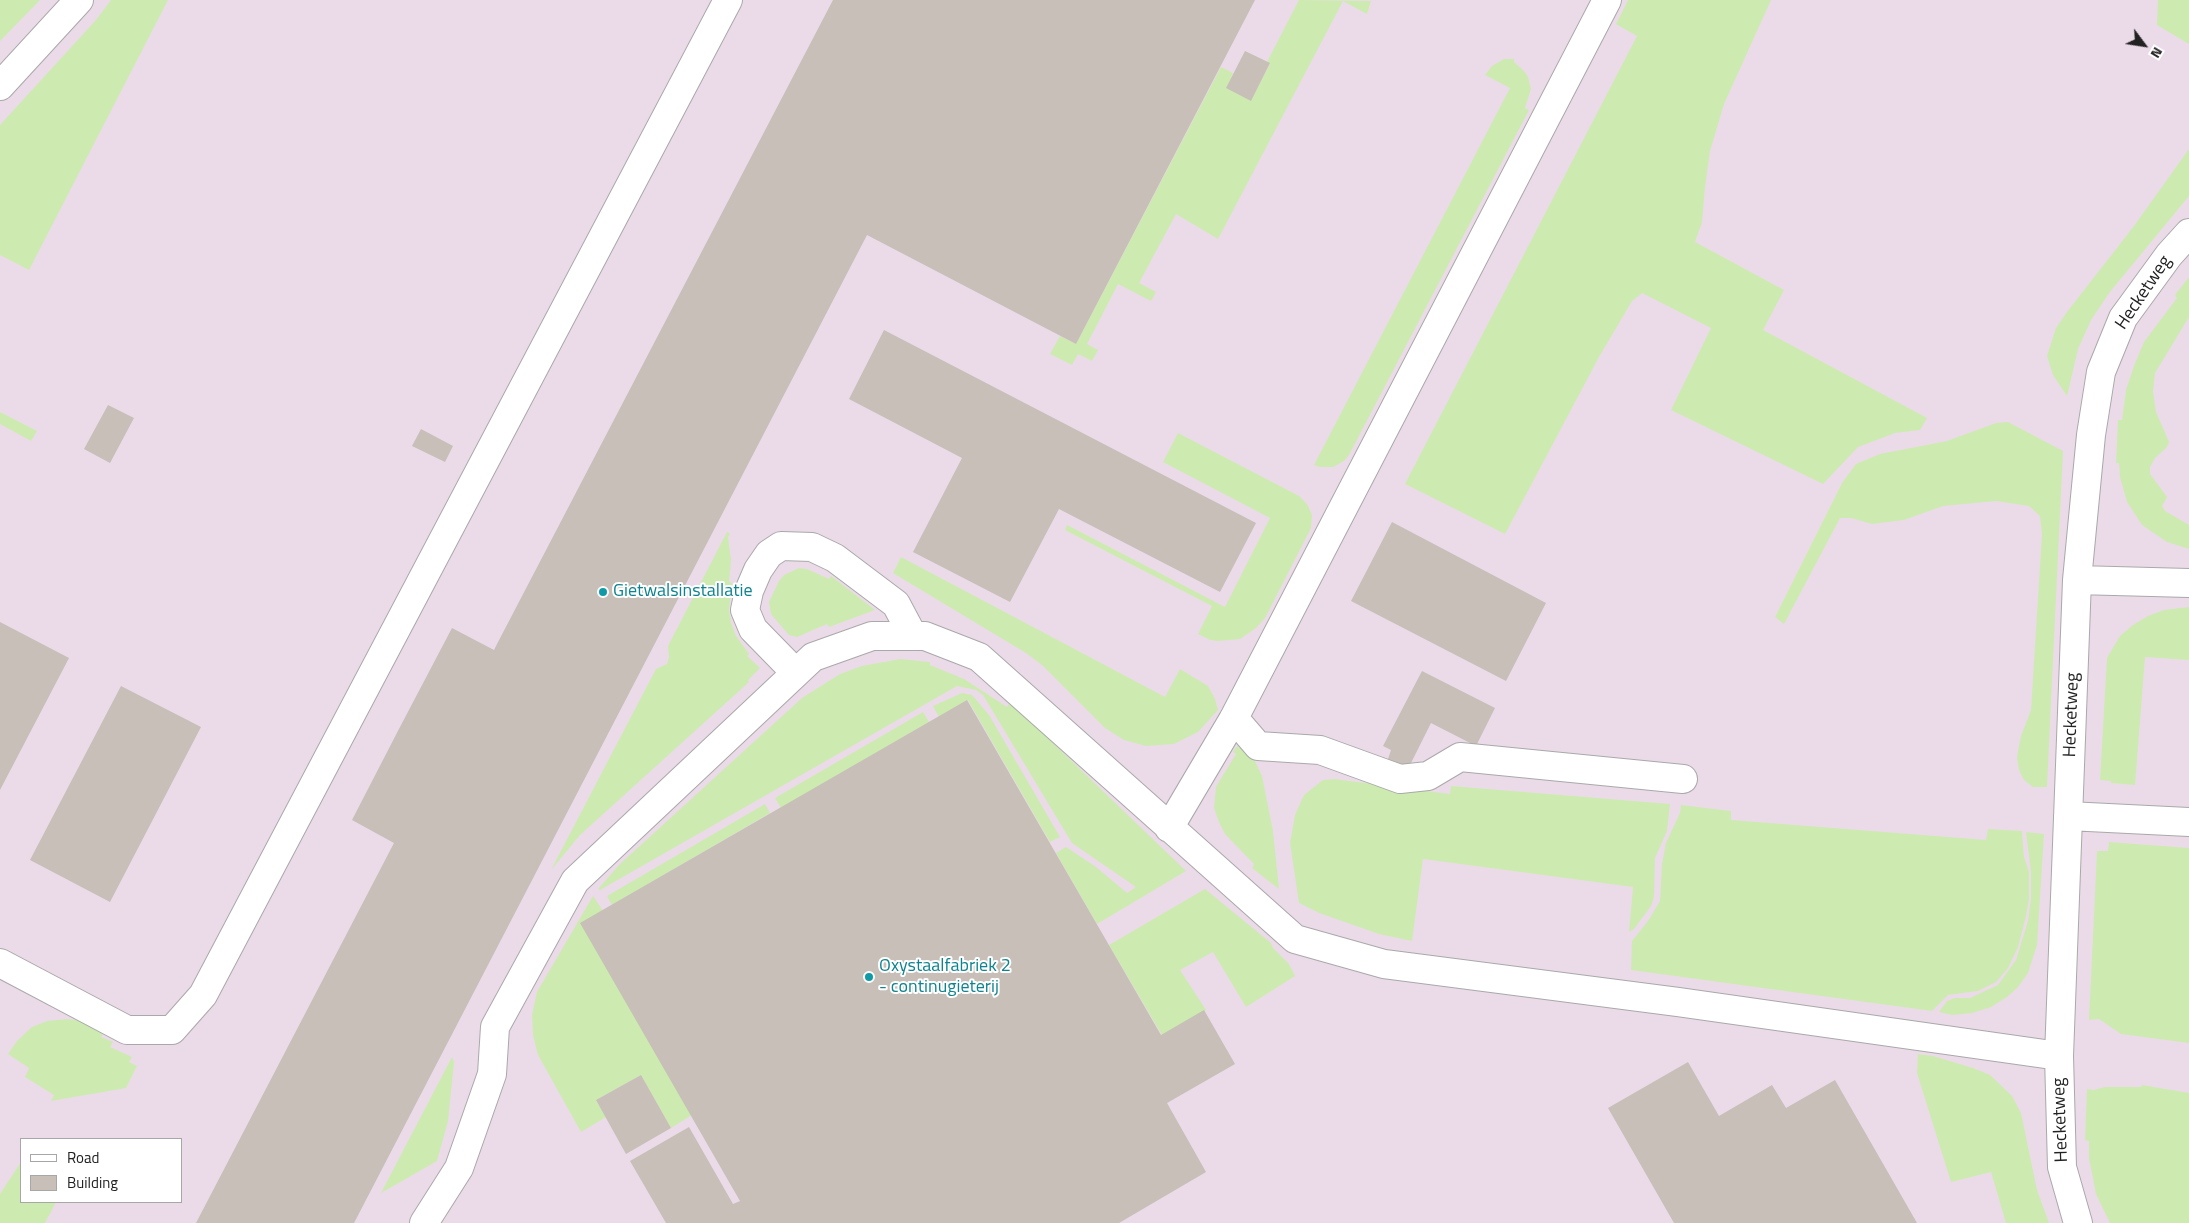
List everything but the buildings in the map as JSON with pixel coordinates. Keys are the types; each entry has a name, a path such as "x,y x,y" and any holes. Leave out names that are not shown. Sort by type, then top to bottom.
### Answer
{"lane":[{"path":"0,86 79,0"},
{"path":"0,963 126,1030 172,1030 203,995 728,0"},
{"path":"1169,828 1234,718 1607,0"},
{"name":"Hecketweg","path":"2078,1223 2062,1167 2059,1056 2077,580 2091,435 2101,372 2123,318 2169,255 2189,233"},
{"path":"796,673 752,629 745,610 749,591 758,570 769,554 781,546 812,547 835,558 896,604 913,636"},
{"path":"2077,580 2189,582"},
{"path":"424,1223 459,1168 492,1074 495,1027 575,881 813,658 872,636 925,636 979,657 1295,939 1384,964 1678,1002 2059,1056"},
{"path":"1234,718 1258,746 1320,750 1400,780 1428,776 1460,757 1683,779"},
{"path":"2068,816 2189,822"}],"shaded area":[{"path":"0,0 2189,0 2189,1223 0,1223"}],"green space":[{"path":"0,0 40,0 0,41"},
{"path":"111,0 168,0 29,270 0,255 0,125 96,20"},
{"path":"1299,0 1371,1 1367,14 1343,1 1218,239 1176,214 1139,283 1156,292 1151,301 1118,284 1087,344 1098,350 1092,361 1078,354 1072,365 1050,354 1060,336 1076,344 1221,67 1233,73 1227,88 1251,100 1270,64 1267,62"},
{"path":"1628,0 1771,0 1724,104 1710,151 1702,222 1695,242 1784,290 1763,330 1927,418 1920,430 1895,433 1858,447 1823,484 1671,410 1711,328 1642,293 1632,301 1599,357 1505,534 1405,484 1637,36 1616,24"},
{"path":"2158,0 2189,0 2189,44 2157,25"},
{"path":"1504,59 1514,59 1514,62 1528,77 1531,89 1525,108 1529,110 1349,455 1344,461 1333,467 1314,465 1510,88 1485,75 1492,66"},
{"path":"2189,149 2189,196 2109,293 2091,320 2078,349 2067,396 2053,375 2047,356 2056,328 2134,226"},
{"path":"2189,277 2189,317 2155,373 2153,391 2156,412 2169,442 2167,447 2155,458 2150,467 2150,474 2167,497 2162,506 2165,511 2189,525 2189,549 2167,542 2142,525 2127,502 2120,477 2119,463 2116,463 2118,420 2122,420 2126,390 2134,366 2144,342 2177,298 2175,295"},
{"path":"0,412 37,431 31,441 0,424"},
{"path":"2008,422 2063,451 2047,787 2033,787 2024,780 2019,770 2017,757 2021,736 2031,710 2042,534 2040,516 2029,506 1996,501 1943,506 1904,520 1872,524 1851,518 1840,518 1784,624 1775,617 1842,483 1856,464 1880,454 1947,441 1996,423"},
{"path":"1178,433 1299,496 1307,504 1312,515 1311,528 1265,618 1256,628 1240,639 1218,641 1210,640 1198,634 1212,606 1065,530 1067,525 1225,607 1270,518 1163,462"},
{"path":"727,532 730,534 728,537 731,560 729,581 732,583 729,610 731,623 736,636 749,654 747,656 760,668 748,680 749,682 580,835 551,870 656,669 667,664 669,657 668,646"},
{"path":"901,557 1165,697 1180,669 1208,686 1218,710 1198,732 1174,744 1146,746 1124,740 1105,728 1042,665 1026,653 893,573"},
{"path":"799,568 807,569 829,579 831,576 875,610 829,627 827,624 797,637 789,635 771,614 769,602 784,575"},
{"path":"2189,607 2189,660 2145,657 2135,785 2100,780 2107,658 2120,636 2133,625 2148,616 2164,610"},
{"path":"900,659 930,662 930,665 964,679 1007,707 1009,704 1033,724 1186,871 1097,924 1056,853 1066,847 1096,867 1127,893 1136,887 1072,843 983,695 976,690 957,686 600,890 598,889 620,864 802,698 840,674 862,666"},
{"path":"962,693 972,695 989,715 1060,837 1050,842 968,700 939,717 933,706"},
{"path":"923,712 929,722 781,808 775,798"},
{"path":"1237,746 1254,759 1262,776 1273,831 1279,889 1252,868 1254,864 1225,834 1214,808 1216,787 1236,754 1233,752"},
{"path":"1334,779 1450,794 1451,786 1670,804 1667,831 1655,858 1654,897 1651,906 1634,929 1629,932 1633,887 1423,859 1412,941 1379,934 1319,913 1299,903 1290,843 1295,815 1304,795 1323,780"},
{"path":"765,804 770,813 612,905 607,896"},
{"path":"1681,805 1731,811 1731,820 1986,840 1988,829 2022,831 2024,857 2029,872 2029,899 2018,947 2008,968 1996,982 1978,991 1948,995 1932,1011 1631,970 1632,941 1648,921 1660,901 1662,864 1666,843 1680,813"},
{"path":"2026,832 2044,834 2037,945 2028,973 2018,987 1991,1007 1972,1013 1952,1015 1939,1012 1947,1001 1955,998 1970,998 1998,985 2016,960 2028,921 2031,898 2031,872"},
{"path":"2109,842 2189,848 2189,1043 2121,1034 2099,1019 2089,1020 2097,851 2108,851"},
{"path":"1205,889 1271,943 1273,948 1289,964 1295,976 1246,1007 1213,952 1180,970 1206,1010 1162,1035 1109,945"},
{"path":"593,896 603,911 692,1115 671,1128 641,1075 596,1100 606,1117 581,1132 538,1055 533,1035 532,1015 537,992"},
{"path":"68,1019 86,1022 104,1032 101,1037 113,1042 110,1047 132,1057 129,1062 137,1066 126,1088 51,1101 54,1095 25,1077 29,1068 8,1054 17,1041 32,1027 47,1021"},
{"path":"1918,1054 1933,1056 1990,1075 2012,1096 2021,1113 2037,1190 2049,1223 2006,1223 1991,1172 1951,1182 1917,1073"},
{"path":"452,1057 454,1062 448,1121 437,1161 381,1193"},
{"path":"2142,1085 2189,1093 2189,1223 2110,1223 2096,1194 2089,1158 2089,1141 2085,1140 2087,1089 2141,1087"},
{"path":"20,1164 20,1203 55,1203 45,1223 0,1223 0,1194"}],"place":[{"name":"Gietwalsinstallatie","path":"603,592"},
{"name":"Oxystaalfabriek 2 - continugieterij","path":"869,977"}]}
